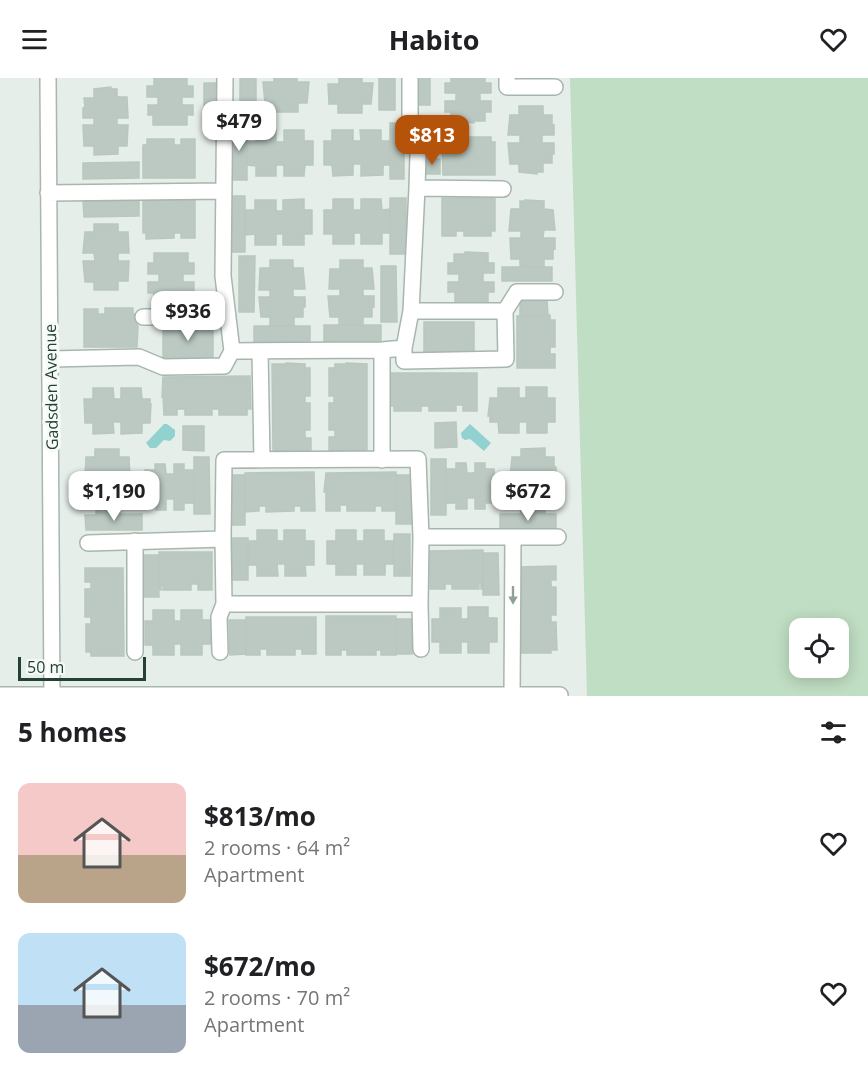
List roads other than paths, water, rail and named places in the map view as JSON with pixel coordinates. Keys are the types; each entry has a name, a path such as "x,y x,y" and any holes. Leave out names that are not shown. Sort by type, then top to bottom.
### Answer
{"street":[{"name":"Gadsden Avenue","path":"48,78 52,695"},
{"path":"51,359 139,357 163,367 224,366 232,351 223,276 225,78"},
{"path":"410,78 411,115 418,154 411,311 404,348 404,361 506,359 505,311 517,291 555,292"},
{"path":"507,78 507,87 555,87"},
{"path":"417,188 504,189"},
{"path":"48,193 224,190"},
{"path":"411,311 505,311"},
{"path":"143,317 228,317"},
{"path":"232,351 404,348"},
{"path":"382,350 382,460"},
{"path":"260,351 262,460"},
{"path":"220,652 219,617 224,604 224,460 418,459 421,537 420,649"},
{"path":"421,537 558,537"},
{"path":"512,695 513,537"},
{"path":"88,543 223,540"},
{"path":"135,542 135,652"},
{"path":"224,604 420,604"},
{"path":"0,695 560,695"}],"water":[{"path":"164,424 175,430 175,436 170,441 164,440 156,448 150,448 146,443"},
{"path":"470,424 491,443 484,451 470,439 462,438 461,433"}]}
